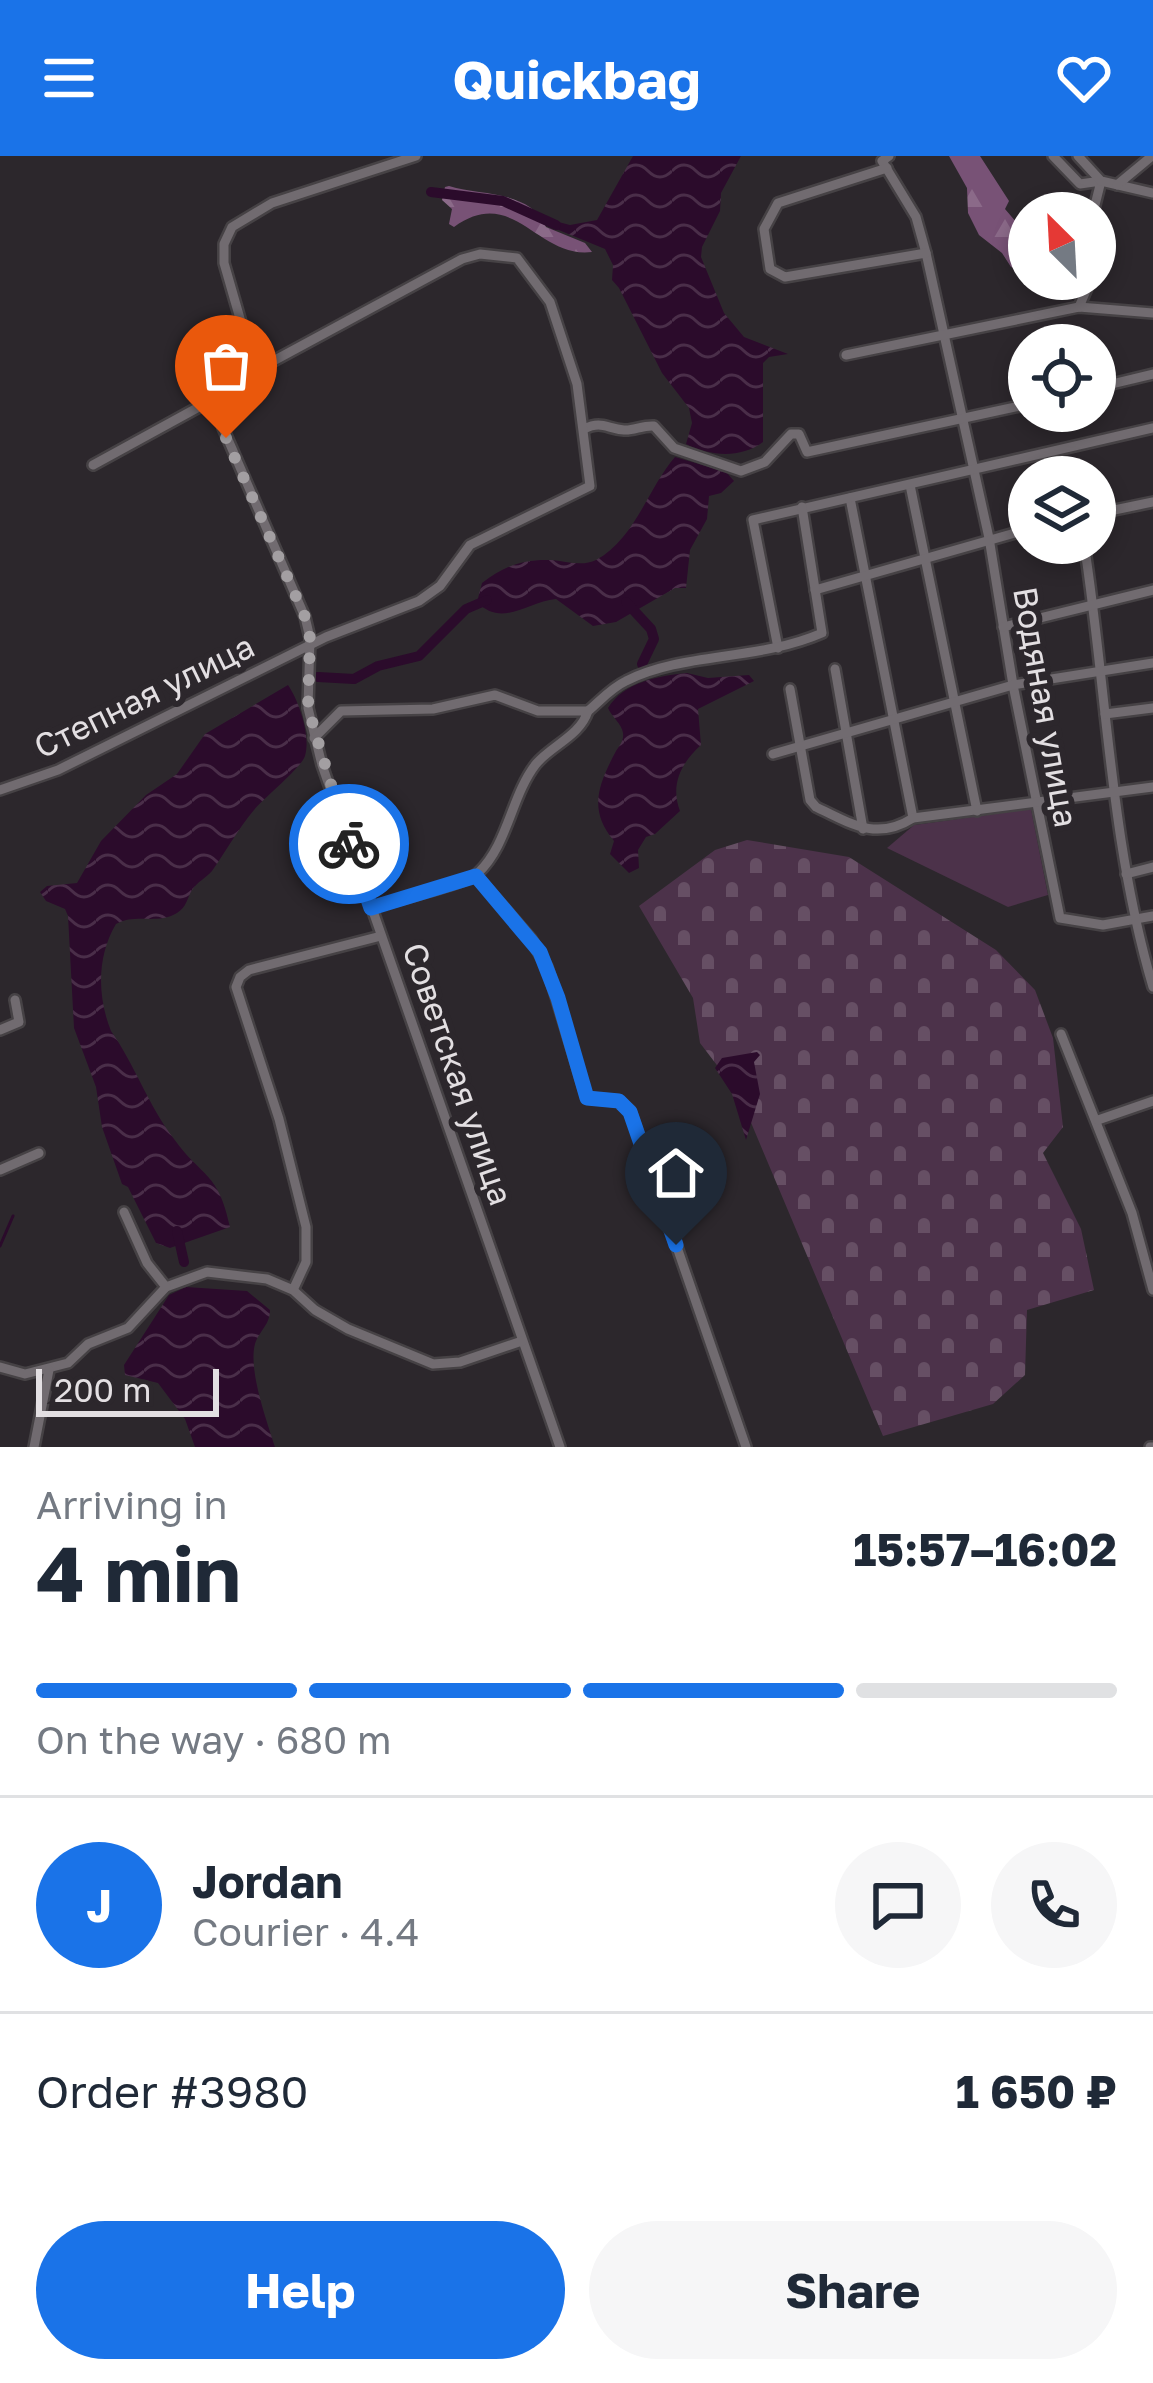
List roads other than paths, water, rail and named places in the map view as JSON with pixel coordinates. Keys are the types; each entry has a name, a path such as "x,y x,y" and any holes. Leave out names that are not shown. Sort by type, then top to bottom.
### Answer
{"street":[{"path":"253,372 227,277 226,236 238,220 416,156"},
{"path":"1053,156 1080,184 1102,181 1153,193"},
{"path":"1078,156 1102,181"},
{"path":"1117,185 1152,156"},
{"path":"886,162 792,197 771,210 764,241 770,269 778,276 926,253"},
{"name":"Водяная улица","path":"886,162 916,217 926,253 989,538 1060,919 1102,925 1133,921"},
{"path":"1099,192 1102,181"},
{"path":"309,646 305,617 226,438 227,404 253,372 463,259 480,254 510,256 524,265 555,312 577,384 584,430 597,424 627,431 638,425 654,426 674,448 741,471 765,462 791,434 799,434 807,452 1008,409"},
{"path":"1079,308 1082,300"},
{"path":"846,355 1079,308 1153,313"},
{"path":"1116,383 1153,374"},
{"path":"93,465 208,402 227,404"},
{"path":"778,648 754,520 1153,428"},
{"name":"Степная улица","path":"0,790 58,770 309,646 419,601 440,586 470,545 585,490 592,476 584,430"},
{"path":"910,485 977,811"},
{"path":"850,498 913,818"},
{"path":"1116,510 1153,502"},
{"path":"371,908 476,876 493,852 526,778 579,726 588,710 619,685 679,664 778,648 822,633 802,507"},
{"path":"815,590 1008,534"},
{"path":"1087,564 1133,921 1153,987"},
{"path":"1003,627 1153,590"},
{"name":"Советская улица","path":"309,646 307,688 314,738 560,1447"},
{"path":"773,754 1013,685 1153,663"},
{"path":"835,669 863,829"},
{"path":"790,689 810,800 863,829 890,831 913,818 1153,787"},
{"path":"314,738 340,711 433,709 485,696 507,697 538,710 588,710"},
{"path":"1105,714 1153,708"},
{"path":"1126,874 1153,867"},
{"path":"476,876 540,952 587,1098 619,1101 630,1112 746,1447"},
{"path":"1133,921 1153,916"},
{"path":"293,1290 305,1262 306,1227 279,1119 236,987 249,970 381,936"},
{"path":"0,1030 19,1022 15,1000"},
{"path":"1061,1034 1132,1213 1153,1291"},
{"path":"1098,1120 1153,1101"},
{"path":"0,1170 39,1153"},
{"path":"124,1212 147,1263 166,1287"},
{"path":"0,1367 11,1373 49,1370 68,1363 88,1344 128,1328 166,1287 189,1275 223,1272 266,1279 293,1290 327,1318 433,1364 460,1362 522,1341"},
{"path":"34,1447 49,1370"}],"water":[{"path":"633,156 741,156 721,193 720,211 701,257 724,313 744,337 788,354 769,357 763,363 763,442 745,451 725,454 686,444 692,423 689,408 662,373 612,280 613,265 605,249 549,226 551,220 570,225 597,220"},
{"path":"675,457 726,472 734,481 721,493 709,496 707,519 690,550 686,588 675,588 616,622 593,626 556,599 505,613 477,602 482,583 514,565 541,560 585,563 609,551 631,526"},
{"path":"687,673 708,678 749,675 754,681 698,709 701,745 679,775 680,811 646,837 638,850 639,868 629,873 610,854 614,841 598,808 601,786 623,736 608,708 632,686"},
{"path":"288,685 305,729 302,761 254,810 180,911 116,924 102,963 101,990 111,1031 165,1126 215,1185 230,1227 170,1248 156,1243 128,1187 122,1184 102,1127 96,1087 74,1028 68,916 40,892 47,886 77,883 101,841 146,795 177,774 205,734"},
{"path":"760,1055 754,1062 760,1094 746,1140 732,1094 715,1068 722,1058"},
{"path":"186,1287 247,1291 270,1310 255,1344 254,1367 275,1447 195,1447 185,1419 158,1383 125,1375 124,1365 169,1295"}],"waterway":[{"path":"431,192 503,201 556,225"},
{"path":"318,677 354,679 378,666 419,656 466,609 487,600"},
{"path":"626,602 651,629 654,639 642,664"},
{"path":"0,1246 13,1216"},
{"path":"177,1231 184,1262"}]}
